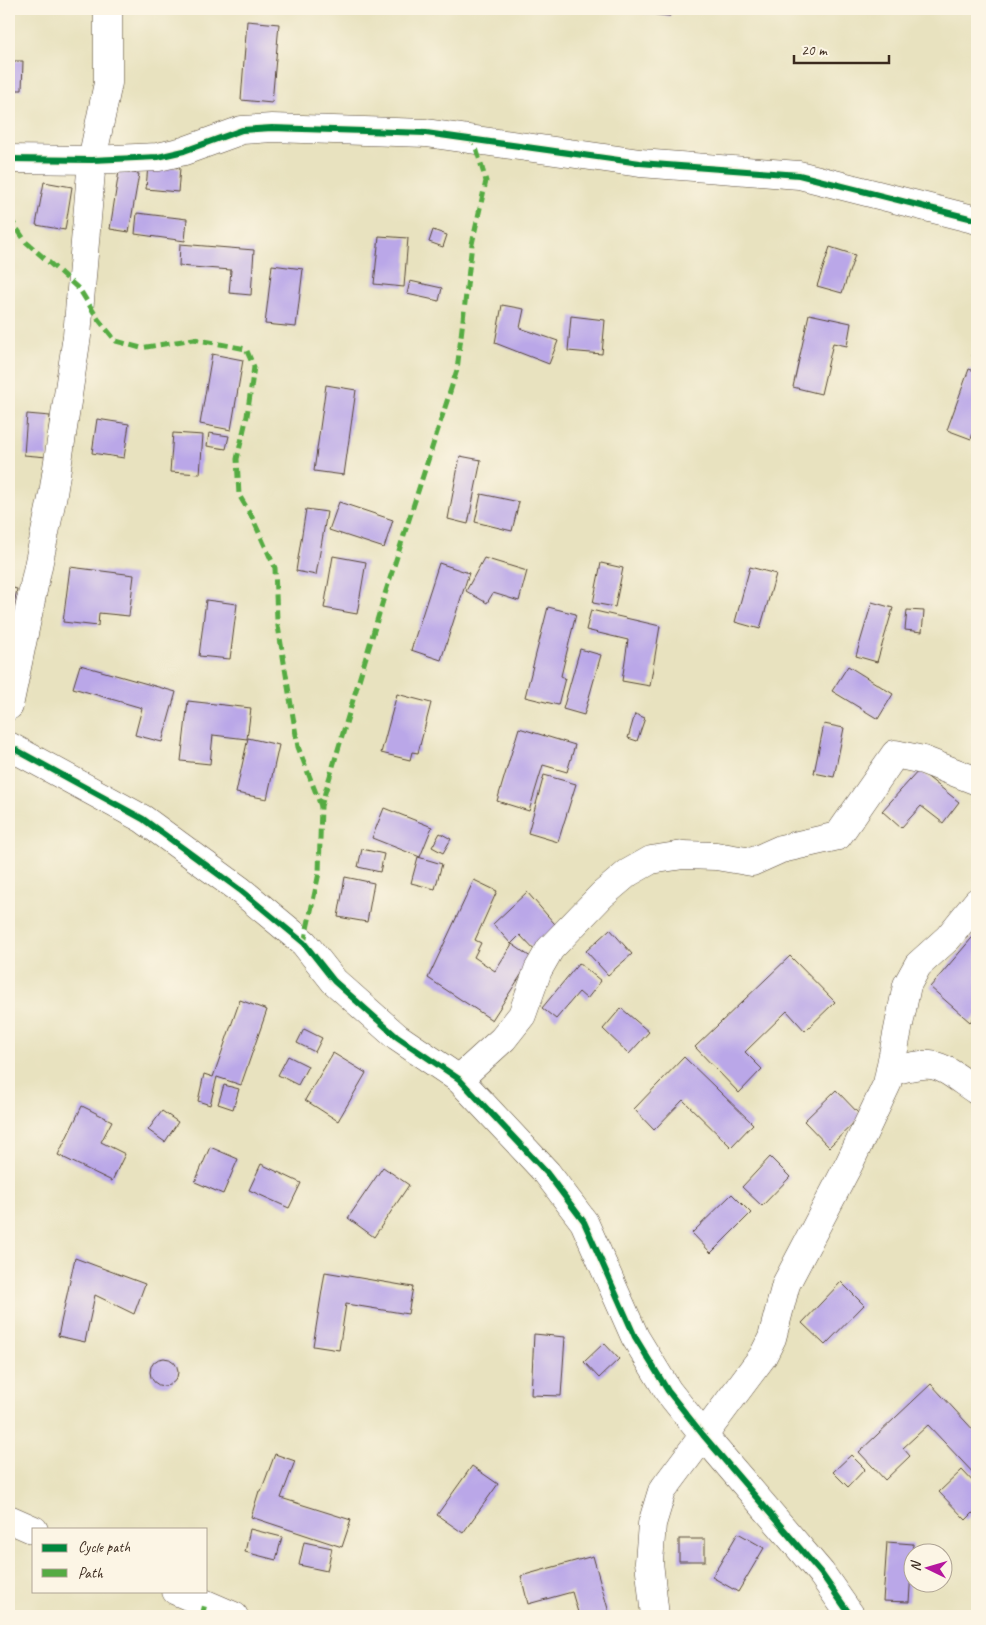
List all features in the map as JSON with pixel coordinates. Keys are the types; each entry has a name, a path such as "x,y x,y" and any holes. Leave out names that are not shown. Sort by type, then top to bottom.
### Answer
{"street":[{"path":"9,706 55,484 77,336 92,160 108,83 108,9"},
{"path":"9,159 92,160 158,157 184,151 242,130 272,128 426,133 640,163 799,175 977,220"},
{"path":"9,746 143,819 240,890 304,943 334,981 397,1037 459,1079 547,1173 584,1222 635,1337 668,1390 703,1435 822,1573 851,1616"},
{"path":"459,1079 503,1039 522,1015 538,970 550,949 602,895 628,873 651,860 683,855 716,856 752,862 781,849 838,836 895,754 923,760 977,781"},
{"path":"655,1616 649,1562 652,1524 662,1491 762,1356 772,1338 786,1284 849,1164 887,1084 907,985 918,965 948,938 977,902"},
{"path":"890,1072 917,1064 934,1064 977,1091"},
{"path":"9,1519 32,1529"},
{"path":"178,1592 208,1610 234,1616"}],"building":[{"path":"640,9 670,9 670,16 639,13"},
{"path":"247,21 279,24 272,103 241,100"},
{"path":"9,61 23,61 22,90 9,90"},
{"path":"148,165 180,168 178,192 146,189"},
{"path":"119,171 139,174 129,232 110,229"},
{"path":"44,182 72,187 65,230 36,225"},
{"path":"137,213 187,219 185,241 135,234"},
{"path":"433,230 447,235 443,247 429,242"},
{"path":"379,236 408,238 404,287 374,284"},
{"path":"180,244 254,250 251,295 229,293 231,270 179,266"},
{"path":"830,247 855,255 842,293 817,286"},
{"path":"272,265 303,269 296,327 265,324"},
{"path":"410,281 442,288 439,301 407,294"},
{"path":"502,305 524,309 520,328 558,341 549,364 495,343"},
{"path":"809,314 851,323 847,346 833,343 821,394 793,387"},
{"path":"571,316 605,320 602,354 568,351"},
{"path":"977,343 977,358 972,356"},
{"path":"212,354 243,360 231,430 200,424"},
{"path":"969,369 977,372 977,422 971,439 947,430"},
{"path":"326,385 356,390 344,475 314,471"},
{"path":"27,414 50,416 47,457 24,455"},
{"path":"97,419 129,424 124,458 92,453"},
{"path":"173,433 203,435 200,474 170,472"},
{"path":"209,433 229,436 226,449 207,446"},
{"path":"460,456 481,460 468,524 448,519"},
{"path":"481,494 519,502 512,531 475,522"},
{"path":"339,502 393,520 384,548 329,530"},
{"path":"306,509 327,512 316,575 296,571"},
{"path":"333,556 366,562 357,614 324,608"},
{"path":"484,558 527,571 519,601 493,593 487,603 466,591"},
{"path":"439,563 469,573 441,660 411,650"},
{"path":"601,563 623,568 615,607 593,603"},
{"path":"70,567 134,575 129,616 99,613 98,626 63,622"},
{"path":"750,567 776,574 760,629 735,622"},
{"path":"9,587 17,589 12,614 9,613"},
{"path":"206,600 237,604 230,659 199,656"},
{"path":"872,602 893,608 877,662 856,656"},
{"path":"548,607 576,614 561,676 565,678 558,705 525,697"},
{"path":"591,610 660,626 650,686 622,681 628,640 586,630"},
{"path":"907,610 924,611 922,632 905,630"},
{"path":"580,649 601,655 584,715 563,709"},
{"path":"80,665 176,692 162,742 135,735 142,708 73,688"},
{"path":"848,666 893,694 878,719 832,691"},
{"path":"397,694 431,703 418,753 412,752 410,760 381,753"},
{"path":"188,701 251,708 247,739 213,735 210,764 181,761"},
{"path":"635,714 645,718 637,741 628,738"},
{"path":"824,724 844,728 834,777 814,773"},
{"path":"519,728 575,745 567,772 543,765 529,811 497,801"},
{"path":"248,738 279,745 267,799 236,793"},
{"path":"919,770 959,802 943,823 921,806 901,828 882,811"},
{"path":"544,775 576,784 558,842 528,833"},
{"path":"384,808 432,827 420,857 372,838"},
{"path":"440,833 451,839 443,853 432,847"},
{"path":"362,849 384,854 380,872 358,867"},
{"path":"418,857 442,864 435,889 411,883"},
{"path":"345,877 374,883 367,922 338,917"},
{"path":"474,880 497,891 475,940 481,943 474,957 495,971 512,944 532,958 492,1020 428,978"},
{"path":"527,892 561,931 537,953 520,935 511,944 493,924"},
{"path":"610,929 632,954 608,975 586,951"},
{"path":"977,932 977,1014 970,1022 930,987"},
{"path":"790,956 835,1002 805,1031 787,1011 745,1052 762,1069 739,1093 695,1047"},
{"path":"579,963 601,981 587,999 579,992 556,1019 542,1008"},
{"path":"240,1000 267,1010 241,1085 217,1077 210,1105 198,1101 204,1074 213,1077"},
{"path":"621,1008 649,1032 629,1054 603,1029"},
{"path":"304,1029 322,1038 315,1052 297,1043"},
{"path":"333,1053 366,1073 338,1121 305,1100"},
{"path":"288,1056 308,1066 298,1085 278,1075"},
{"path":"684,1057 753,1124 731,1147 683,1100 654,1130 634,1109"},
{"path":"224,1085 239,1089 233,1109 218,1104"},
{"path":"836,1090 861,1116 829,1147 804,1121"},
{"path":"82,1106 112,1121 101,1142 125,1154 112,1181 58,1155"},
{"path":"162,1111 178,1122 165,1142 148,1130"},
{"path":"210,1147 238,1159 223,1194 195,1182"},
{"path":"770,1157 790,1177 762,1206 742,1187"},
{"path":"261,1164 301,1183 289,1208 249,1190"},
{"path":"383,1167 409,1185 374,1237 348,1218"},
{"path":"732,1194 751,1213 711,1253 692,1233"},
{"path":"75,1258 145,1284 134,1314 95,1295 85,1342 58,1336"},
{"path":"325,1272 413,1287 408,1314 346,1304 339,1350 313,1346"},
{"path":"841,1282 864,1305 825,1345 802,1323"},
{"path":"534,1334 565,1337 561,1396 531,1395"},
{"path":"604,1343 619,1359 599,1378 584,1362"},
{"path":"164,1358 174,1362 178,1372 174,1382 164,1386 154,1382 150,1372 154,1362"},
{"path":"931,1384 977,1434 977,1477 928,1425 903,1448 910,1456 885,1480 859,1452"},
{"path":"275,1454 295,1461 281,1498 351,1520 342,1547 251,1517 259,1491 261,1491"},
{"path":"851,1455 865,1469 848,1487 833,1472"},
{"path":"472,1466 498,1484 463,1533 437,1515"},
{"path":"962,1470 977,1486 977,1509 966,1520 939,1492"},
{"path":"250,1529 282,1537 276,1560 245,1552"},
{"path":"738,1533 764,1548 738,1592 712,1577"},
{"path":"679,1539 705,1539 705,1561 679,1561"},
{"path":"304,1542 332,1548 327,1571 299,1565"},
{"path":"887,1542 904,1543 904,1592 910,1592 909,1602 883,1601"},
{"path":"593,1556 610,1616 579,1616 572,1592 528,1604 521,1576"}],"marked path":[{"path":"304,943 319,873 321,806 385,594 457,370 472,244 486,181 473,138"},
{"path":"9,217 26,242 80,290 98,319 116,341 141,348 194,339 246,349 254,367 247,416 237,459 239,495 251,515 275,568 277,620 298,747 321,806"},
{"path":"202,1616 205,1604"}],"cycle path":[{"path":"9,159 92,160 158,157 184,151 242,130 272,128 426,133 640,163 799,175 977,220"},
{"path":"9,746 143,819 240,890 304,943 334,981 397,1037 459,1079 547,1173 584,1222 635,1337 668,1391 703,1435 821,1573 851,1616"}]}
